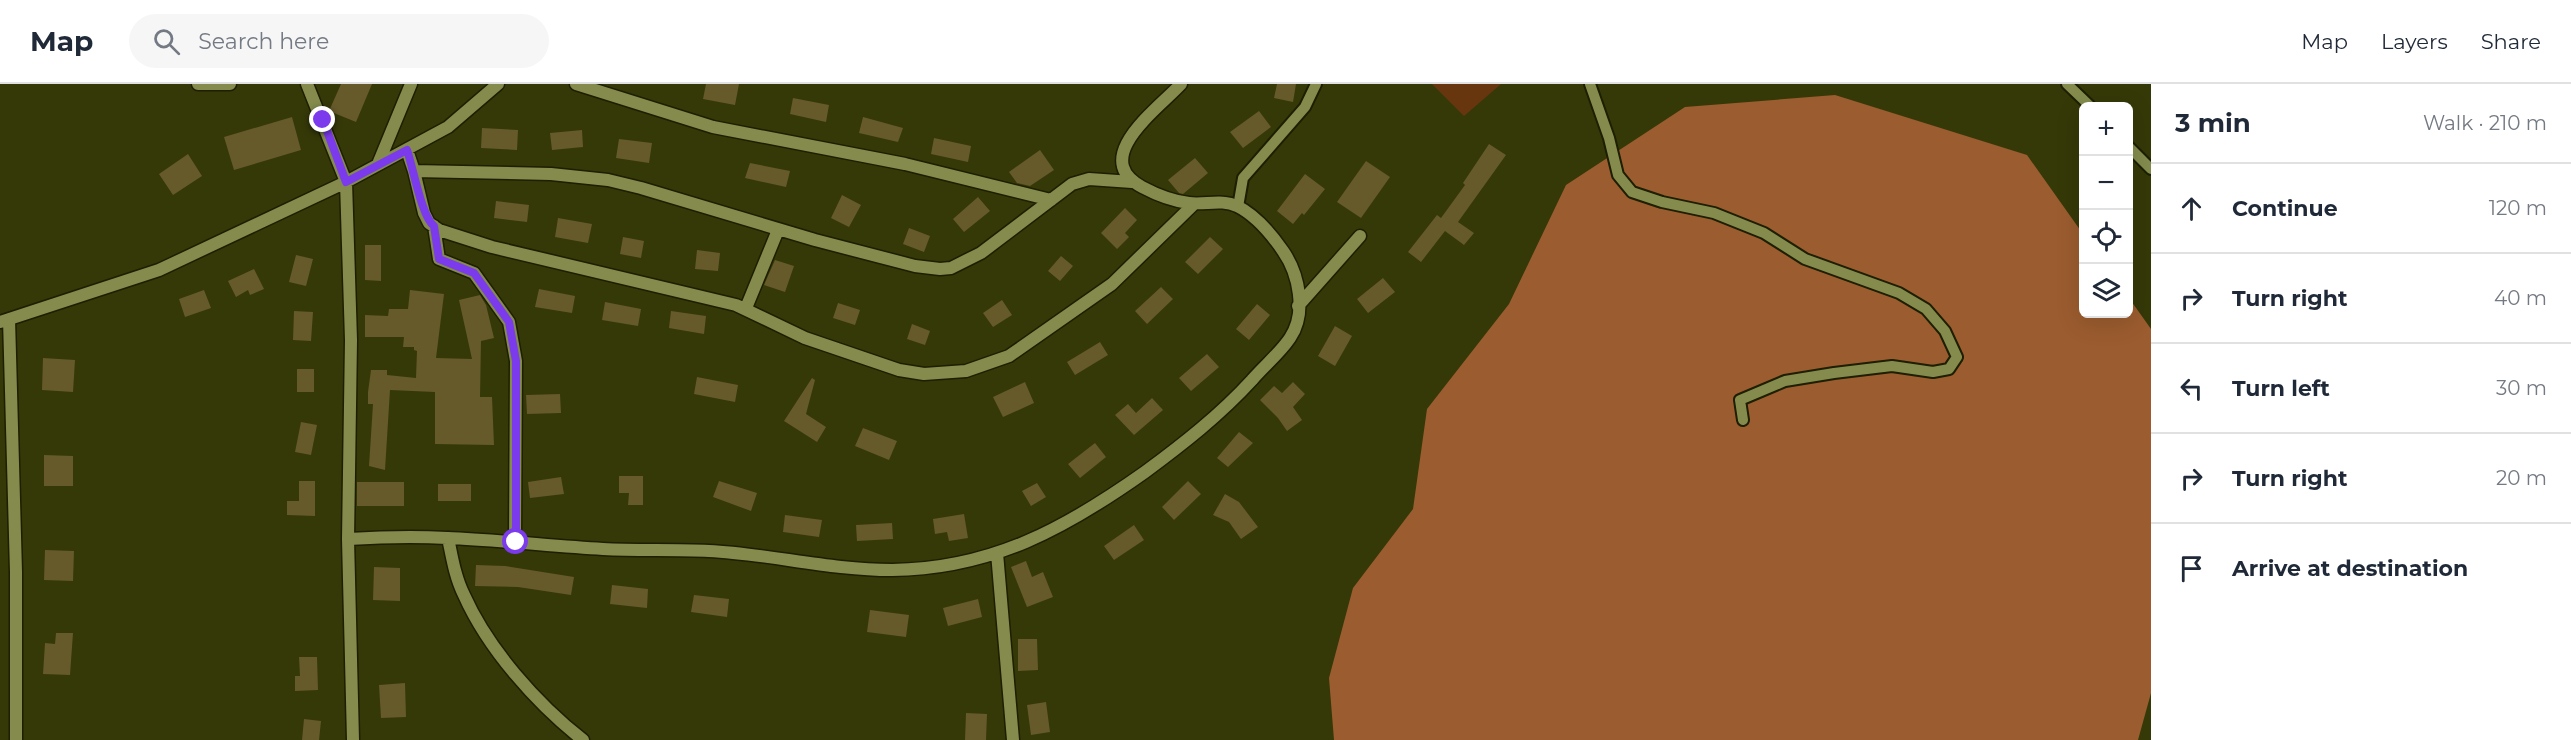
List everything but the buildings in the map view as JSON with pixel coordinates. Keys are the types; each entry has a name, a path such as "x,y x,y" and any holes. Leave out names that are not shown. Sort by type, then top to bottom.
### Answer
{"street":[{"path":"198,84 230,84"},
{"path":"307,84 346,182 351,340 348,538 353,740"},
{"path":"378,164 411,84"},
{"path":"16,740 16,572 4,320 159,270 346,182 448,127 498,84"},
{"path":"576,84 713,128 905,165 1051,200"},
{"path":"1102,179 1122,158 1128,140 1181,84"},
{"path":"407,150 424,213 429,223 434,226 492,247 747,308 805,338 899,370 924,374 966,371 1009,356 1094,299 1194,204"},
{"path":"1122,158 1126,174 1132,182"},
{"path":"348,538 447,537 603,549 710,551 858,569 927,567 997,553 1037,539 1079,517 1160,461 1210,422 1237,396 1291,336 1297,322 1298,284 1292,265 1267,232 1238,207 1224,202 1194,204 1178,201 1162,197 1132,182 1102,179 1080,180 981,253 951,268 940,269 915,266 778,230 608,180 551,174 414,171"},
{"path":"1178,201 1182,215"},
{"path":"434,226 439,259 474,273 509,322 516,361 516,542"},
{"path":"747,308 778,230"},
{"path":"1298,306 1360,236"},
{"path":"447,537 455,573 464,596 485,632 542,704 583,740"},
{"path":"997,553 1013,740"}],"lane":[{"path":"1238,207 1243,178 1305,107 1316,84"},
{"path":"1590,84 1609,138 1618,175 1632,192 1662,202 1714,213 1764,232 1805,259 1899,293 1926,309 1945,331 1957,357 1948,369 1933,372 1892,366 1785,381 1740,400 1743,420"},
{"path":"2067,84 2086,102"},
{"path":"2133,151 2151,169"}],"shaded area":[{"path":"1432,84 1501,84 1464,116"},
{"path":"1835,95 2027,155 2079,228 2079,318 2133,318 2133,304 2151,329 2151,693 2138,740 1334,740 1329,678 1353,588 1413,509 1427,409 1509,304 1566,185 1685,107"}],"route":[{"path":"323,120 346,182 407,150 424,213 429,223 434,226 439,259 474,273 509,322 516,361 516,542"}]}
